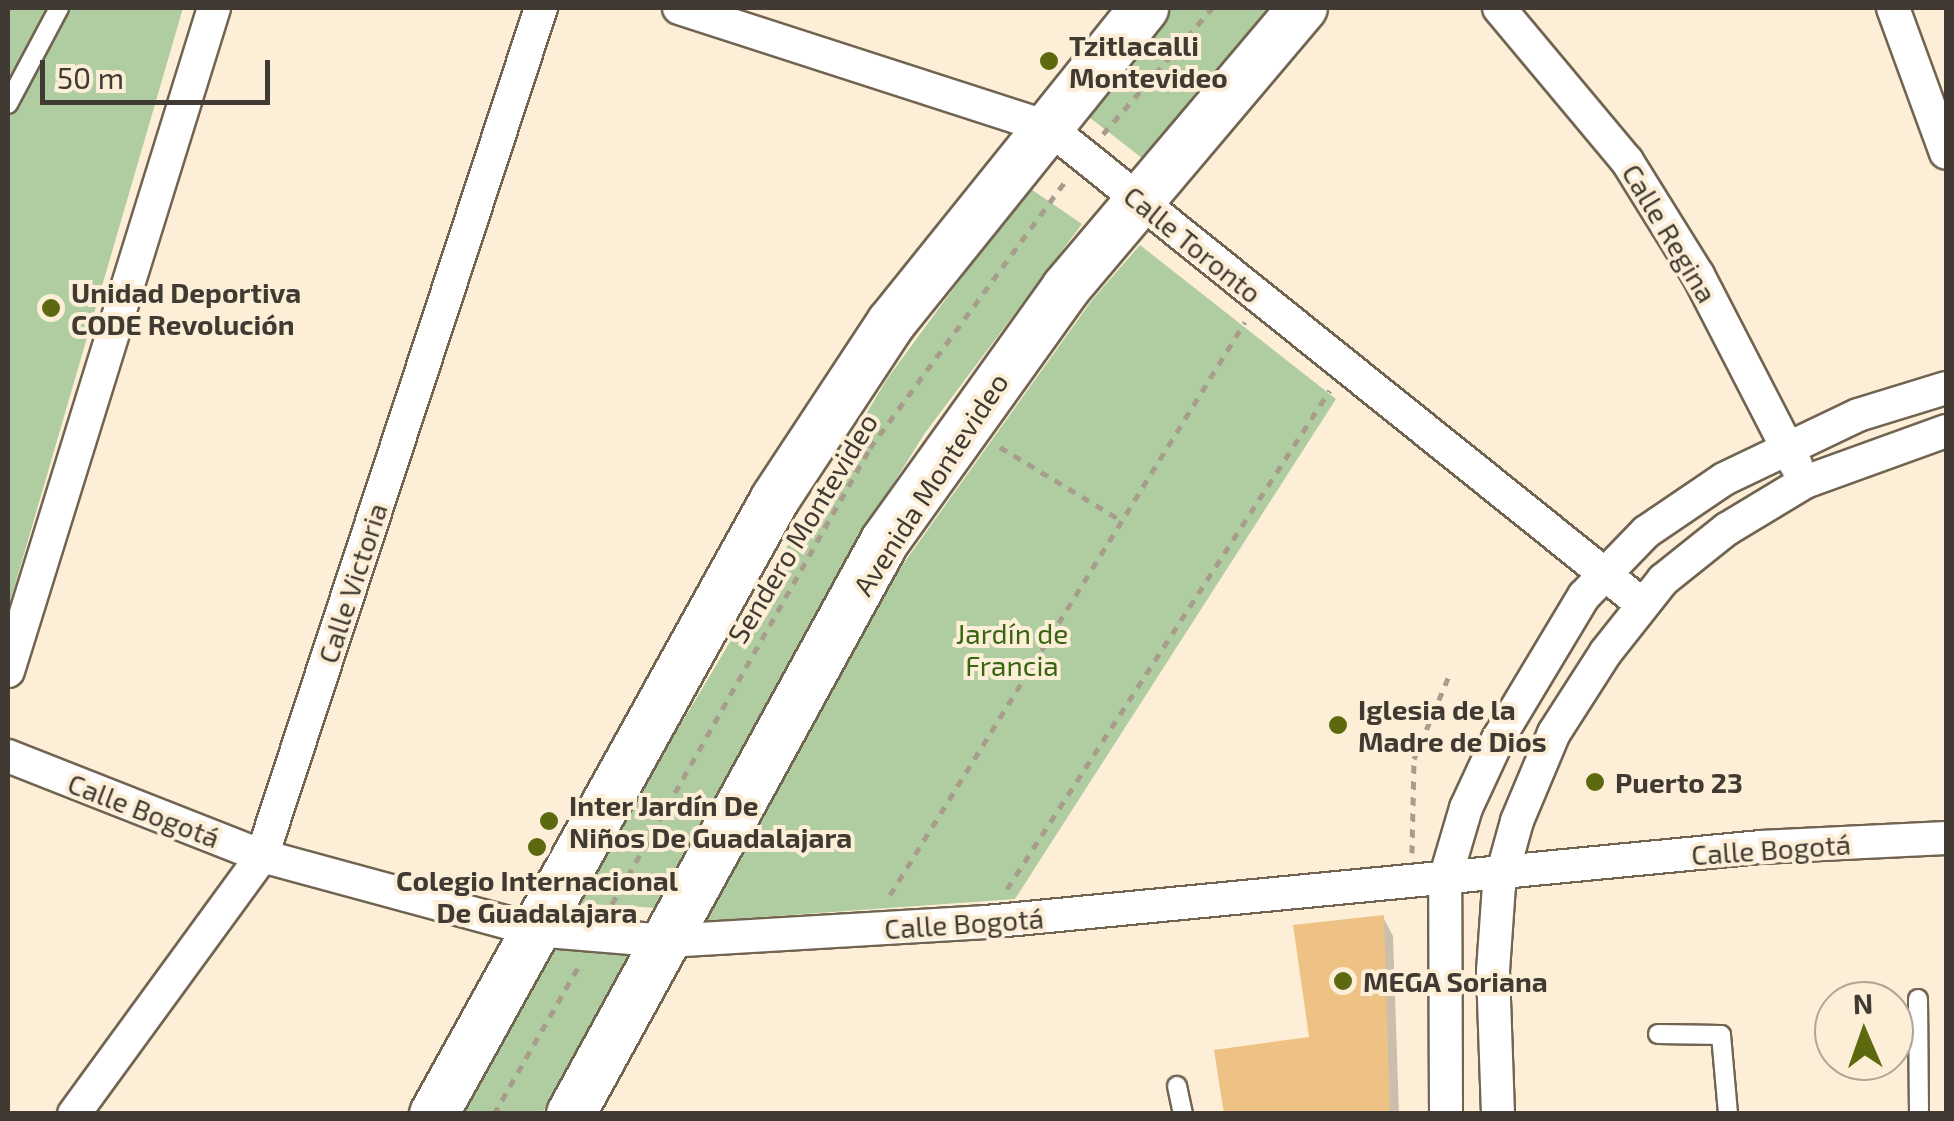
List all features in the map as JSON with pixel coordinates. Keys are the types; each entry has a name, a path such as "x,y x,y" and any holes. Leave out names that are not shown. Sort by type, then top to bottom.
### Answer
{"street":[{"path":"8,671 16,611 214,8"},
{"name":"Calle Victoria","path":"74,1114 262,856 541,8"},
{"name":"Calle Toronto","path":"679,8 1048,127 1642,604"},
{"path":"434,1114 776,499 890,323 1144,8"},
{"name":"Avenida Montevideo","path":"570,1114 885,541 964,426 1140,202 1303,8"},
{"name":"Calle Regina","path":"1500,8 1627,160 1698,275 1805,482"},
{"path":"1892,8 1946,153"},
{"path":"1446,1114 1429,881 1537,667 1602,574 1646,532 1786,446 1946,388"},
{"path":"1498,1114 1492,972 1504,872 1516,821 1554,734 1642,604 1727,529 1805,482 1946,432"},
{"name":"Calle Bogotá","path":"8,756 262,856 535,930 667,941 986,922 1761,847 1946,838"}],"lane":[{"path":"8,104 59,8"},
{"path":"1918,1000 1919,1114"},
{"path":"1658,1034 1722,1035 1728,1114"},
{"path":"1178,1086 1182,1114"}],"path":[{"name":"Sendero Montevideo","path":"494,1114 870,448 1084,156 1212,8"},
{"path":"868,930 1260,299"},
{"path":"986,922 1345,366"},
{"path":"964,426 1122,521"},
{"path":"1429,881 1414,759 1448,678"}],"green space":[{"name":"Unidad Deportiva CODE Revolución","path":"8,8 183,8 8,609"},
{"path":"1163,8 1273,8 1142,158 1076,107"},
{"path":"1028,187 1082,224 925,433 839,570 657,908 574,903 887,379"},
{"name":"Jardín de Francia","path":"1140,245 1336,399 1015,899 704,921 891,581 1092,300"},
{"path":"534,944 637,950 542,1113 447,1114"}],"building":[{"name":"MEGA Soriana","path":"1384,915 1390,1114 1224,1114 1214,1050 1309,1037 1293,925"}],"place":[{"name":"Tzitlacalli Montevideo","path":"1049,61"},
{"name":"Unidad Deportiva CODE Revolución","path":"51,308"},
{"name":"Iglesia de la Madre de Dios","path":"1338,725"},
{"name":"Puerto 23","path":"1595,782"},
{"name":"Inter Jardín De Niños De Guadalajara","path":"549,821"},
{"name":"Colegio Internacional De Guadalajara","path":"537,847"},
{"name":"MEGA Soriana","path":"1343,981"}]}
